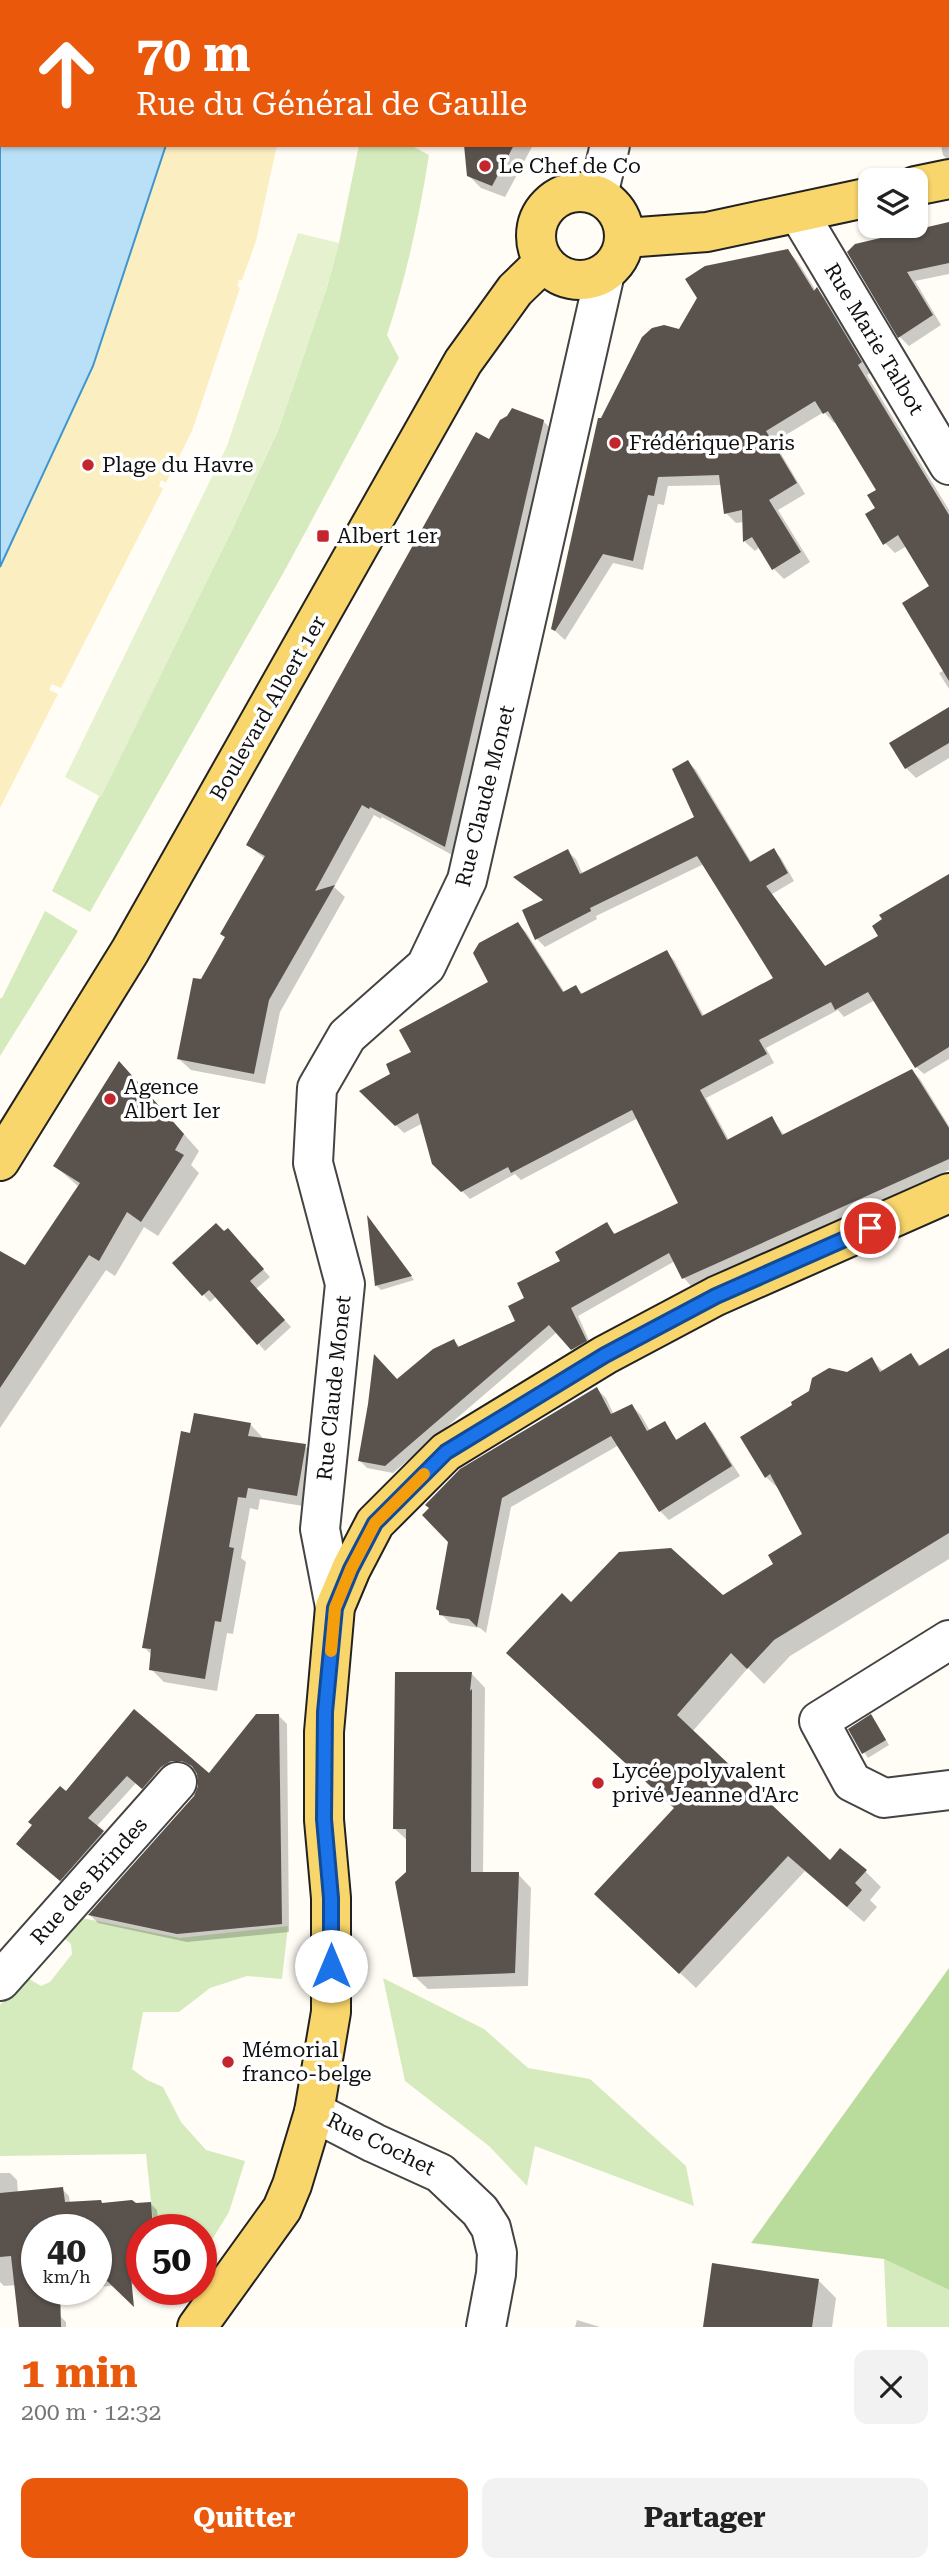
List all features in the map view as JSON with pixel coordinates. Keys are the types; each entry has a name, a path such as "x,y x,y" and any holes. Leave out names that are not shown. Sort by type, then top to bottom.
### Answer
{"main road":[{"path":"928,183 949,179"},
{"path":"585,191 609,202 623,225 625,238 622,252 615,264 605,273 584,280 573,280 552,271 544,262 536,238 541,214 560,196 585,191"},
{"path":"625,238 707,232 858,200"},
{"name":"Boulevard Albert 1er","path":"0,1160 130,951 463,362 515,290 544,262"},
{"path":"197,2327 282,2209 314,2112 331,2012 331,1898 324,1819 324,1732 335,1608 351,1569 375,1523 446,1452 605,1355 716,1296 949,1193"}],"street":[{"path":"597,195 609,147"},
{"name":"Rue Marie Talbot","path":"799,214 949,464"},
{"name":"Rue Claude Monet","path":"335,1608 320,1529 345,1283 313,1163 317,1088 347,1036 426,966 467,880 605,273"},
{"path":"949,1640 819,1721 852,1782 884,1798 949,1790"},
{"name":"Rue des Brindes","path":"0,1981 177,1782"},
{"name":"Rue Cochet","path":"314,2112 440,2173 480,2211 491,2228 497,2253 486,2327"}],"green space":[{"path":"359,147 414,147 429,155 412,246 387,335 399,358 285,570 90,912 52,891 233,528 279,428 327,287"},
{"path":"298,233 339,243 327,287 279,428 101,797 65,777 227,446"},
{"path":"45,911 78,931 0,1056 0,998"},
{"path":"77,1917 180,1938 288,1926 282,1979 247,1976 210,1988 179,2012 143,2012 132,2069 163,2087 181,2122 206,2150 245,2161 229,2212 217,2232 217,2214 152,2214 146,2154 0,2156 0,2005 26,1977 41,1986 50,1982 72,1954 71,1944 61,1936"},
{"path":"949,1968 949,2290 884,2259 751,2243"},
{"path":"383,1978 484,2029 528,2068 590,2079 686,2166 694,2206 535,2146 527,2186 489,2146 405,2081"},
{"path":"884,2259 949,2290 949,2327 887,2327"}],"sand":[{"name":"Plage du Havre","path":"114,147 277,147 256,241 242,280 239,280 237,286 240,288 192,431 166,483 161,480 159,486 163,489 61,688 52,684 49,690 58,694 0,808 0,451"}],"water":[{"path":"0,147 165,147 93,366 0,567"}],"building":[{"path":"464,147 513,147 492,186 467,176"},
{"path":"949,222 949,263 907,272 933,315 898,338 847,252 855,244 881,238 928,238 928,227"},
{"path":"788,249 814,291 817,287 862,362 858,365 949,515 949,681 902,603 929,586 898,535 883,545 865,514 875,508 867,495 876,490 828,411 823,414 815,401 766,431 797,483 769,500 801,552 772,570 752,537 743,542 742,510 724,514 719,475 658,477 654,496 648,495 633,561 603,554 555,631 551,629 598,418 601,418 642,337 652,328 664,325 679,329 697,298 685,279 705,266"},
{"path":"512,408 544,420 445,847 362,805 315,891 335,885 269,1000 254,1074 177,1059 193,978 201,979 225,937 220,934 265,856 246,845 476,432 489,439 500,420 507,416"},
{"path":"949,707 949,743 905,769 889,743"},
{"path":"688,760 750,862 774,848 788,873 766,886 825,966 878,936 872,926 882,919 879,915 949,874 949,1047 915,1068 868,992 835,1010 831,1002 759,1040 767,1054 700,1090 727,1140 772,1116 782,1135 912,1069 949,1128 949,1159 682,1279 669,1253 571,1308 587,1341 571,1350 549,1325 385,1466 358,1461 374,1354 397,1379 433,1349 454,1339 458,1347 515,1321 508,1306 524,1298 517,1283 560,1261 555,1252 607,1222 614,1234 678,1203 632,1110 511,1173 508,1167 461,1192 432,1164 418,1113 395,1126 359,1091 390,1074 386,1064 411,1052 399,1030 488,982 473,953 479,943 518,922 563,992 576,985 581,994 667,950 702,1016 773,978 697,856 590,908 591,911 535,940 522,910 543,900 513,877 568,849 580,874 694,817 672,769"},
{"path":"119,1061 184,1134 175,1150 184,1155 141,1222 127,1212 99,1261 89,1255 0,1388 0,1251 25,1265 80,1183 53,1166"},
{"path":"367,1215 412,1276 375,1286"},
{"path":"216,1223 224,1231 228,1228 264,1269 250,1281 285,1320 257,1345 209,1290 202,1296 172,1263"},
{"path":"949,1348 949,1533 774,1640 747,1669 731,1653 677,1715 830,1860 840,1848 867,1870 855,1883 862,1890 847,1907 788,1856 679,1974 594,1894 674,1808 506,1653 562,1593 571,1602 619,1552 671,1548 723,1595 773,1564 768,1555 802,1534 770,1474 765,1478 740,1437 792,1405 791,1402 809,1391 812,1378 829,1368 847,1372 872,1357 880,1372 911,1353 919,1366"},
{"path":"597,1387 611,1414 632,1404 647,1431 665,1421 676,1440 705,1422 732,1466 659,1512 611,1436 502,1498 477,1627 469,1619 439,1615 436,1609 448,1542 422,1515 429,1508 425,1505 460,1469"},
{"path":"194,1413 251,1423 248,1436 306,1444 297,1496 248,1488 246,1498 238,1497 229,1547 234,1548 221,1622 215,1621 205,1679 149,1670 151,1649 142,1648 181,1431 190,1433"},
{"path":"395,1672 472,1672 471,1872 519,1872 515,1973 413,1977 395,1882 406,1872 406,1829 393,1829"},
{"path":"134,1709 209,1773 256,1714 279,1714 282,1924 177,1934 88,1915 194,1796 198,1786 197,1774 192,1766 182,1761 171,1761 161,1767 142,1789 127,1776 88,1818 104,1831 60,1881 16,1844 32,1825 28,1822 60,1786 66,1791"},
{"path":"871,1714 886,1740 862,1754 848,1729"},
{"path":"63,2187 65,2202 151,2202 152,2214 126,2214 126,2299 112,2286 112,2214 21,2214 21,2305 60,2305 61,2327 19,2327 11,2256 0,2257 0,2193"},
{"path":"712,2263 819,2279 812,2327 703,2327"}],"slow traffic":[{"path":"331,1651 335,1608 351,1569 375,1523 424,1474"}],"place":[{"name":"Le Chef de Co","path":"485,166"},
{"name":"Frédérique Paris","path":"615,443"},
{"name":"Plage du Havre","path":"88,465"},
{"name":"Albert 1er","path":"323,536"},
{"name":"Agence Albert Ier","path":"110,1099"},
{"name":"Lycée polyvalent privé Jeanne d'Arc","path":"598,1783"},
{"name":"Mémorial franco-belge","path":"228,2062"}],"route":[{"path":"331,1966 331,1898 324,1819 325,1712 335,1608 351,1569 375,1523 446,1452 605,1355 716,1296 870,1228"}]}
